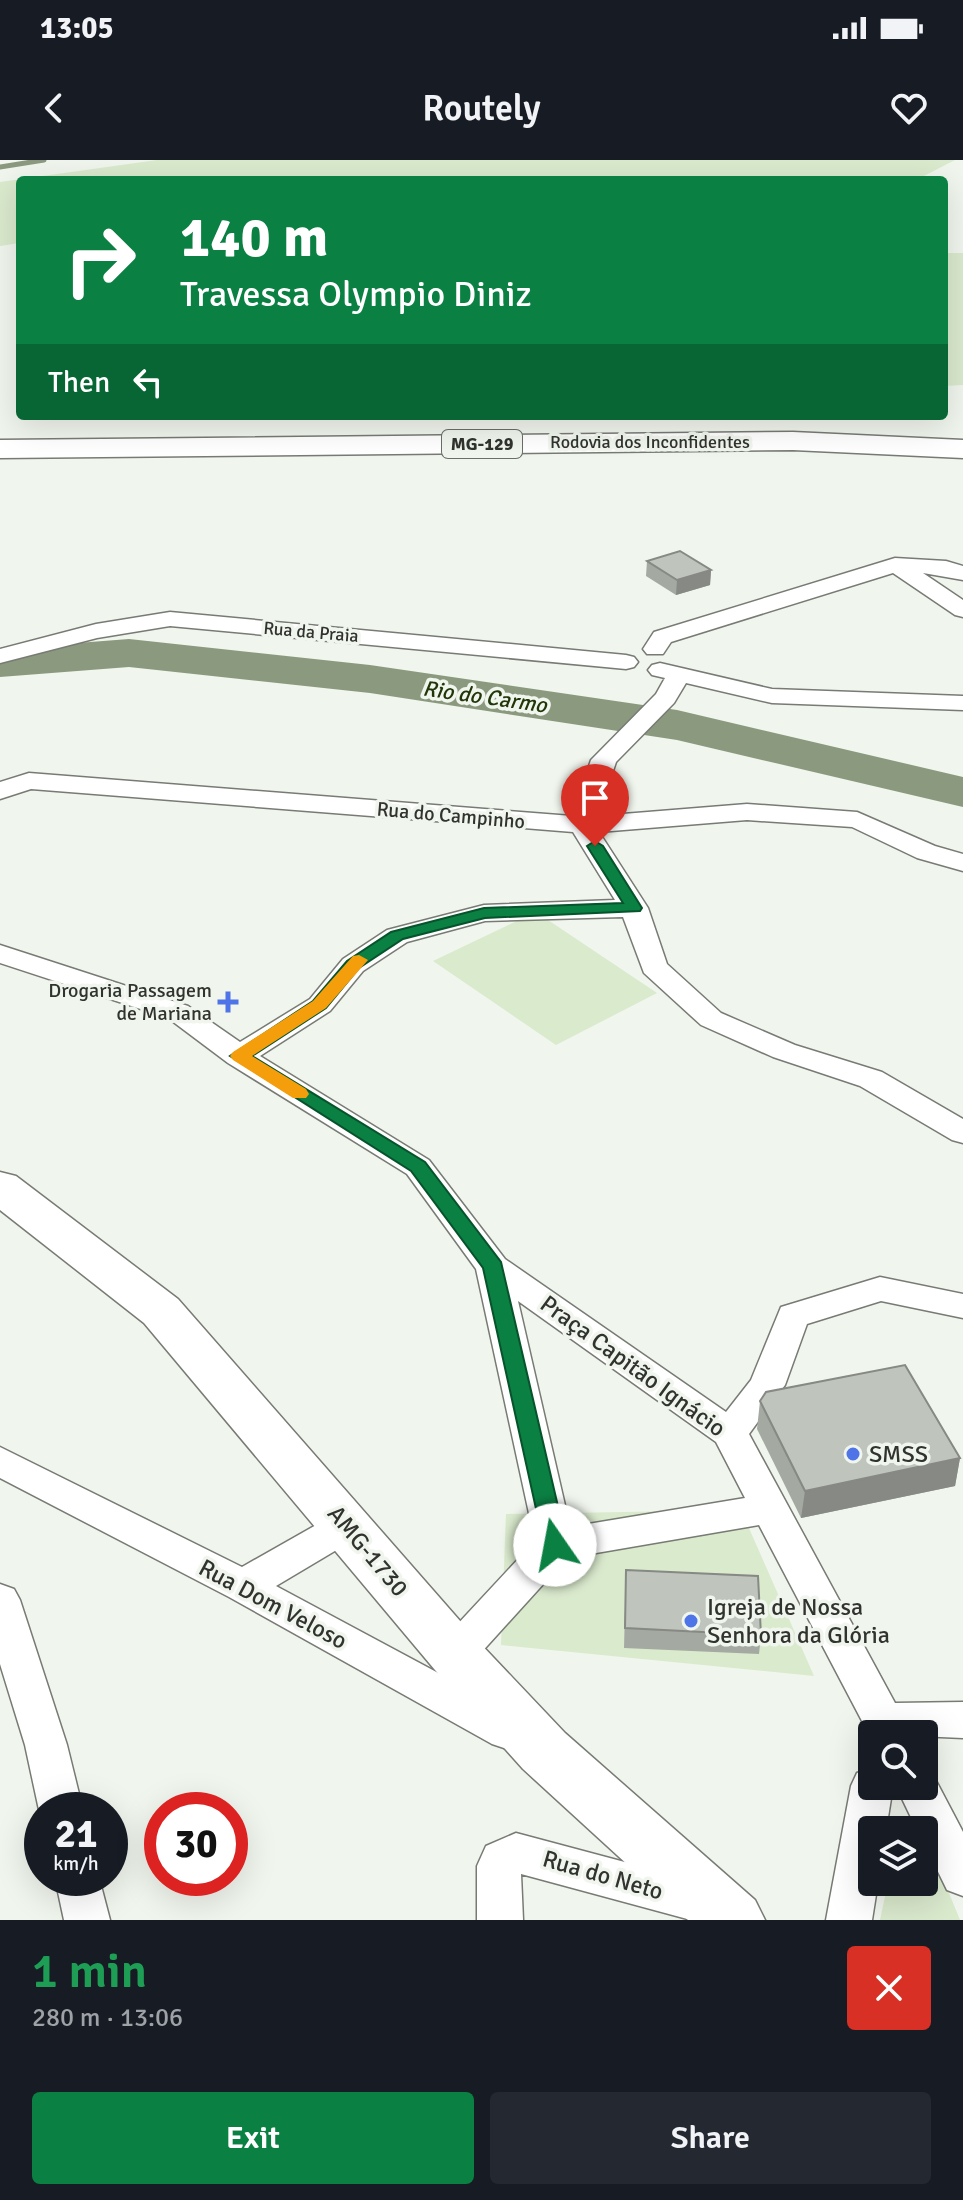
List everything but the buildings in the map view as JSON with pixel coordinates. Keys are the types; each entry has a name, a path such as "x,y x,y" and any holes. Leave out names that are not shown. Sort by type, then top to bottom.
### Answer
{"main road":[{"name":"Rodovia dos Inconfidentes","path":"0,449 762,441 963,449"},
{"name":"AMG-1730","path":"0,1187 161,1311 455,1654 544,1751 725,1913"}],"street":[{"path":"963,573 946,568 895,565 662,637 665,698 604,760 582,825 634,908 654,967 711,1019 784,1051 871,1079 963,1133"},
{"path":"895,565 963,610"},
{"name":"Rua da Praia","path":"0,656 96,631 170,619 626,662 636,668 664,664"},
{"path":"664,664 772,696 963,703"},
{"name":"Rua do Campinho","path":"0,791 29,781 582,825 747,812 857,820 926,852 963,863"},
{"path":"239,1056 320,1005 353,965 397,936 484,913 634,908"},
{"path":"0,954 178,1012 239,1056 418,1167 493,1267 555,1545"},
{"name":"Praça Capitão Ignácio","path":"493,1267 730,1433 772,1508 880,1720"},
{"path":"730,1433 767,1385 793,1316 880,1289 963,1306"},
{"name":"Rua Dom Veloso","path":"0,1461 243,1586 544,1751"},
{"path":"455,1654 555,1545 772,1508"},
{"path":"243,1586 346,1526"},
{"path":"0,1600 46,1745 57,1792"},
{"path":"938,1723 963,1720"},
{"path":"849,1920 870,1800"},
{"path":"924,1800 963,1876"},
{"name":"Rua do Neto","path":"500,1920 499,1866 502,1860 516,1853 725,1913"},
{"path":"81,1896 87,1920"}],"green space":[{"path":"157,160 955,160 924,176 43,176"},
{"path":"16,180 16,244 0,246 0,182"},
{"path":"948,253 963,253 963,385 948,386"},
{"path":"536,912 657,993 556,1045 433,961"},
{"path":"741,1510 814,1676 501,1645 506,1514"},
{"path":"938,1866 960,1920 880,1920 885,1896 938,1896"}],"waterway":[{"path":"0,167 44,160"},
{"name":"Rio do Carmo","path":"0,663 129,653 370,679 677,725 963,792"}],"slow traffic":[{"path":"300,1094 239,1056 296,1023 320,1005 359,960"}],"place":[{"name":"Drogaria Passagem de Mariana","path":"228,1002"},
{"name":"SMSS","path":"853,1454"},
{"name":"Igreja de Nossa Senhora da Glória","path":"691,1621"}],"route":[{"path":"555,1545 493,1267 418,1167 239,1056 296,1023 320,1005 353,965 397,936 484,913 634,908 595,846"}]}
